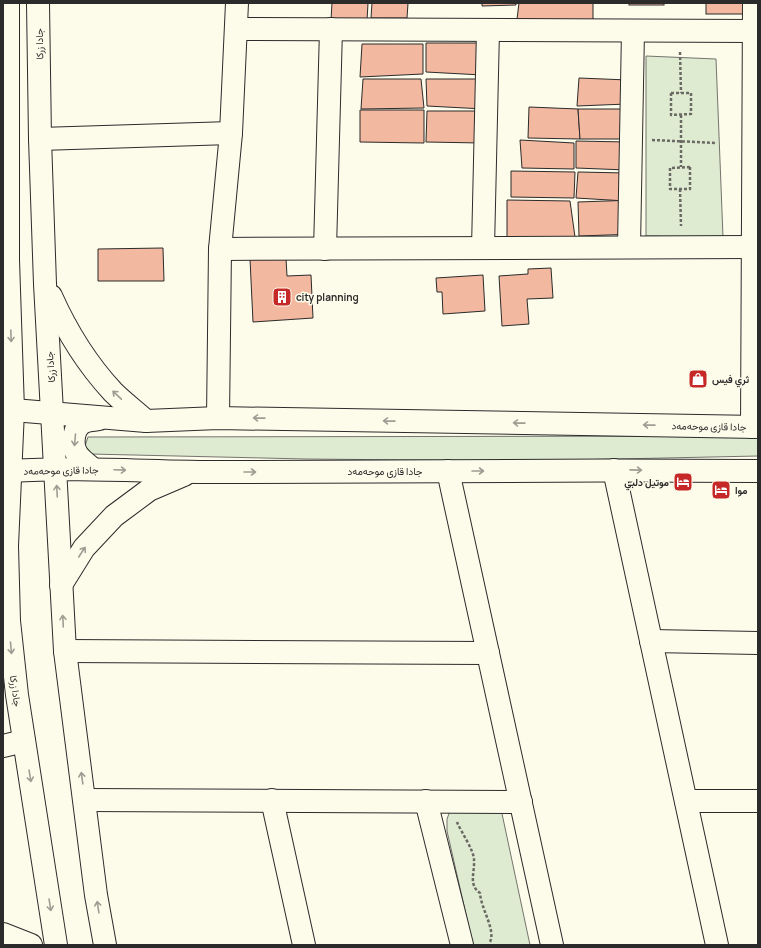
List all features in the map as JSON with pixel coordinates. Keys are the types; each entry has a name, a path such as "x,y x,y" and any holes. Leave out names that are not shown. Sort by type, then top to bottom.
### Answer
{"street":[{"name":"جادا زرکا","path":"8,3 5,109 8,411 11,471 7,546 8,613 13,666 56,945"},
{"name":"جادا زرکا","path":"38,3 40,139 45,284 65,651 105,945"},
{"path":"218,418 220,249 231,133 237,3"},
{"path":"754,3 752,247 755,427"},
{"path":"237,29 753,31"},
{"path":"325,249 331,29"},
{"path":"483,248 488,30"},
{"path":"629,246 633,31"},
{"path":"40,139 231,133"},
{"path":"220,249 629,246 752,247"},
{"path":"45,284 63,323 86,360 114,393 146,421"},
{"name":"جادا قازی موحەمەد","path":"8,411 99,419 146,421 218,418 755,427"},
{"path":"93,469 77,455 74,448 74,438 77,428 83,422 99,419"},
{"name":"جادا قازی موحەمەد","path":"11,471 56,468 189,472 614,470 758,471"},
{"path":"614,470 717,945"},
{"path":"448,471 552,945"},
{"path":"61,585 84,548 114,516 149,490 189,472"},
{"path":"651,641 758,644"},
{"path":"65,651 488,653"},
{"path":"3,746 24,741"},
{"path":"85,800 521,802"},
{"path":"272,800 304,945"},
{"path":"426,801 462,945"},
{"path":"686,801 758,801"},
{"path":"3,934 32,945"}],"path":[{"path":"679,30 681,93"},
{"path":"671,93 691,93 691,114 681,115 671,115 671,93"},
{"path":"681,115 681,167"},
{"path":"650,140 717,143"},
{"path":"690,167 690,189 680,189 670,189 670,168 690,167"},
{"path":"680,189 681,233"},
{"path":"449,801 474,859 472,881 476,890 480,893 482,907 491,928 492,938 490,942"}],"green space":[{"path":"646,56 716,59 723,237 646,236"},
{"path":"758,436 758,456 523,461 306,459 90,454 85,446 88,437"},
{"path":"501,809 530,945 473,945 447,831 447,819 450,811"}],"building":[{"path":"332,3 368,3 367,21 331,20"},
{"path":"372,3 408,3 407,18 371,18"},
{"path":"482,3 516,3 516,5 482,6"},
{"path":"519,3 593,3 593,22 517,19"},
{"path":"629,3 664,3 664,5 629,5"},
{"path":"706,3 744,3 744,14 706,14"},
{"path":"426,43 483,43 482,75 426,72"},
{"path":"362,44 423,44 423,74 360,77"},
{"path":"579,78 628,80 627,104 577,106"},
{"path":"363,79 421,79 424,108 361,109"},
{"path":"426,79 482,79 484,109 427,106"},
{"path":"529,107 578,109 580,139 528,138"},
{"path":"578,109 629,109 627,139 580,139"},
{"path":"360,110 424,110 424,143 360,142"},
{"path":"427,111 482,111 481,143 426,142"},
{"path":"520,140 574,143 574,169 522,168"},
{"path":"576,141 627,142 627,170 576,168"},
{"path":"511,171 575,172 574,198 511,197"},
{"path":"578,172 626,173 626,201 576,198"},
{"path":"507,200 570,201 575,237 507,238"},
{"path":"635,200 636,234 579,236 578,202"},
{"path":"163,248 164,281 98,281 98,249"},
{"name":"city planning","path":"286,258 287,276 311,275 313,318 253,322 250,259"},
{"path":"551,268 553,298 527,299 529,324 502,326 499,276 528,274 528,269"},
{"path":"483,275 485,311 443,314 442,292 437,292 436,278"}],"place":[{"name":"city planning","path":"282,297"},
{"name":"ثري فيس","path":"698,379"},
{"name":"موتيل دلبي","path":"683,482"},
{"name":"موا","path":"721,490"}]}
